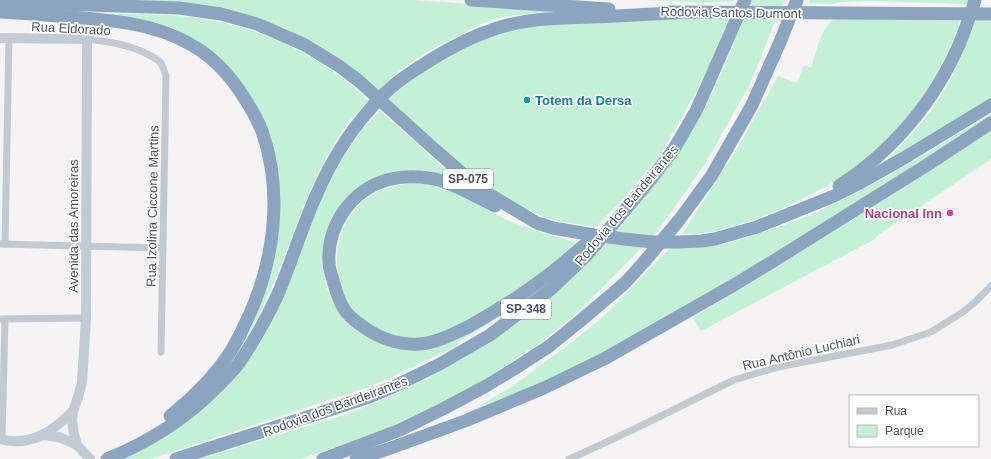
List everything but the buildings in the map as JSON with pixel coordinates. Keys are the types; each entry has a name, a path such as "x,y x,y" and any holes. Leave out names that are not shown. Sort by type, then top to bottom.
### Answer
{"highway":[{"name":"Rodovia Santos Dumont","path":"471,0 676,13 991,14"},
{"name":"Rodovia dos Bandeirantes","path":"176,459 369,397 398,385 440,364 490,335 551,289 587,255 674,150 696,111 745,0"},
{"path":"323,459 400,430 443,409 514,370 548,347 625,283 670,231 712,175 752,105 797,0"},
{"path":"792,213 825,195 853,177 877,158 908,127 932,94 946,71 960,41 975,0"},
{"name":"SP-075","path":"0,4 29,3 155,6 221,14 257,24 287,37 322,55 339,66 359,81 464,175 487,193 537,223 553,228 594,235 653,242 702,241 715,239 757,227 792,213"},
{"path":"0,12 112,20 152,28 170,34 189,43 219,66 232,80 254,114 267,147 271,168 274,210 269,254 264,277 251,313 239,336 228,356 215,374 182,406 141,436 101,459"},
{"path":"107,459 146,442 168,428 207,398 238,364 252,344 269,314 314,198 341,148 369,110 400,80 441,53 470,38 493,29 520,22 554,18 676,13"},
{"path":"792,213 834,196 858,184 991,105"},
{"path":"356,459 465,421 544,388 604,359 775,260 991,123"},
{"path":"537,223 512,214 451,184 431,178 410,176 386,180 376,184 349,204 335,225 330,244 329,262 335,289 348,315 374,334 386,339 407,343 420,344 432,341 454,334 481,320 516,298 547,276 622,214"}],"main road":[{"name":"Rua Eldorado","path":"4,38 87,39"},
{"name":"Avenida das Amoreiras","path":"80,447 72,421 73,411 82,382 86,318 87,39"},
{"name":"Avenida das Amoreiras","path":"1,439 21,441 43,435 62,422 73,411"},
{"name":"Avenida das Amoreiras","path":"43,435 59,437 80,447"},
{"path":"80,447 90,459"}],"street":[{"path":"4,38 2,244 163,248"},
{"name":"Rua Eldorado","path":"87,39 116,43 131,47 153,57 161,63"},
{"name":"Rua Izolina Ciccone Martins","path":"161,63 166,76 161,352"},
{"name":"Rua Antônio Luchiari","path":"569,459 584,456 734,380 778,367 892,344 931,332 963,312 991,286"},
{"path":"1,439 2,319 86,318"}],"green space":[{"path":"39,0 414,0 545,9 546,12 503,17 475,27 416,59 396,74 379,90 257,18"},
{"path":"637,0 734,0 734,1 699,3"},
{"path":"750,0 784,0 749,86 705,164 656,233 572,317 543,341 480,382 443,403 406,421 300,459 200,459 350,413 391,396 427,379 487,344 534,311 577,274 601,250 655,185 689,136 707,105 723,70"},
{"path":"810,0 969,0 967,4 868,1 832,4 809,3"},
{"path":"118,14 164,15 199,18 260,33 316,60 342,78 368,101 351,119 329,151 310,190 275,278 252,329 243,345 221,375 268,275 269,141 213,57 117,17"},
{"path":"730,16 708,69 659,157 596,227 553,220 532,212 503,196 469,173 387,98 414,77 468,45 509,30 550,24"},
{"path":"835,18 960,21 942,63 931,84 918,103 888,138 853,169 837,180 813,193 787,206 757,218 715,231 682,234 736,151 778,76 797,83 804,65 811,68 823,34 830,22"},
{"path":"976,20 991,21 991,100 886,162 922,122 941,96 956,68"},
{"path":"380,111 461,183 445,175 430,171 414,170 401,171 373,179 359,186 339,207 323,250 322,265 325,282 331,299 341,314 391,347 491,321 492,322 457,343 458,345 390,378 365,388 151,459 119,459 238,373 251,356 263,338 325,189 349,148 368,123"},
{"path":"991,114 991,118 716,289 585,362 509,397 470,412 517,383 602,318 670,248 702,247 729,243 788,224 849,197 878,182"},
{"path":"991,131 991,159 878,235 875,239 701,331 693,318 865,212"},
{"path":"412,183 427,184 445,188 507,220 581,244 543,274 510,296 455,328 432,336 412,338 392,335 375,328 361,317 349,303 341,286 337,267 338,247 346,222 357,206 373,194 399,185"}],"place":[{"name":"Totem da Dersa","path":"527,100"},
{"name":"Nacional Inn","path":"950,213"}]}
